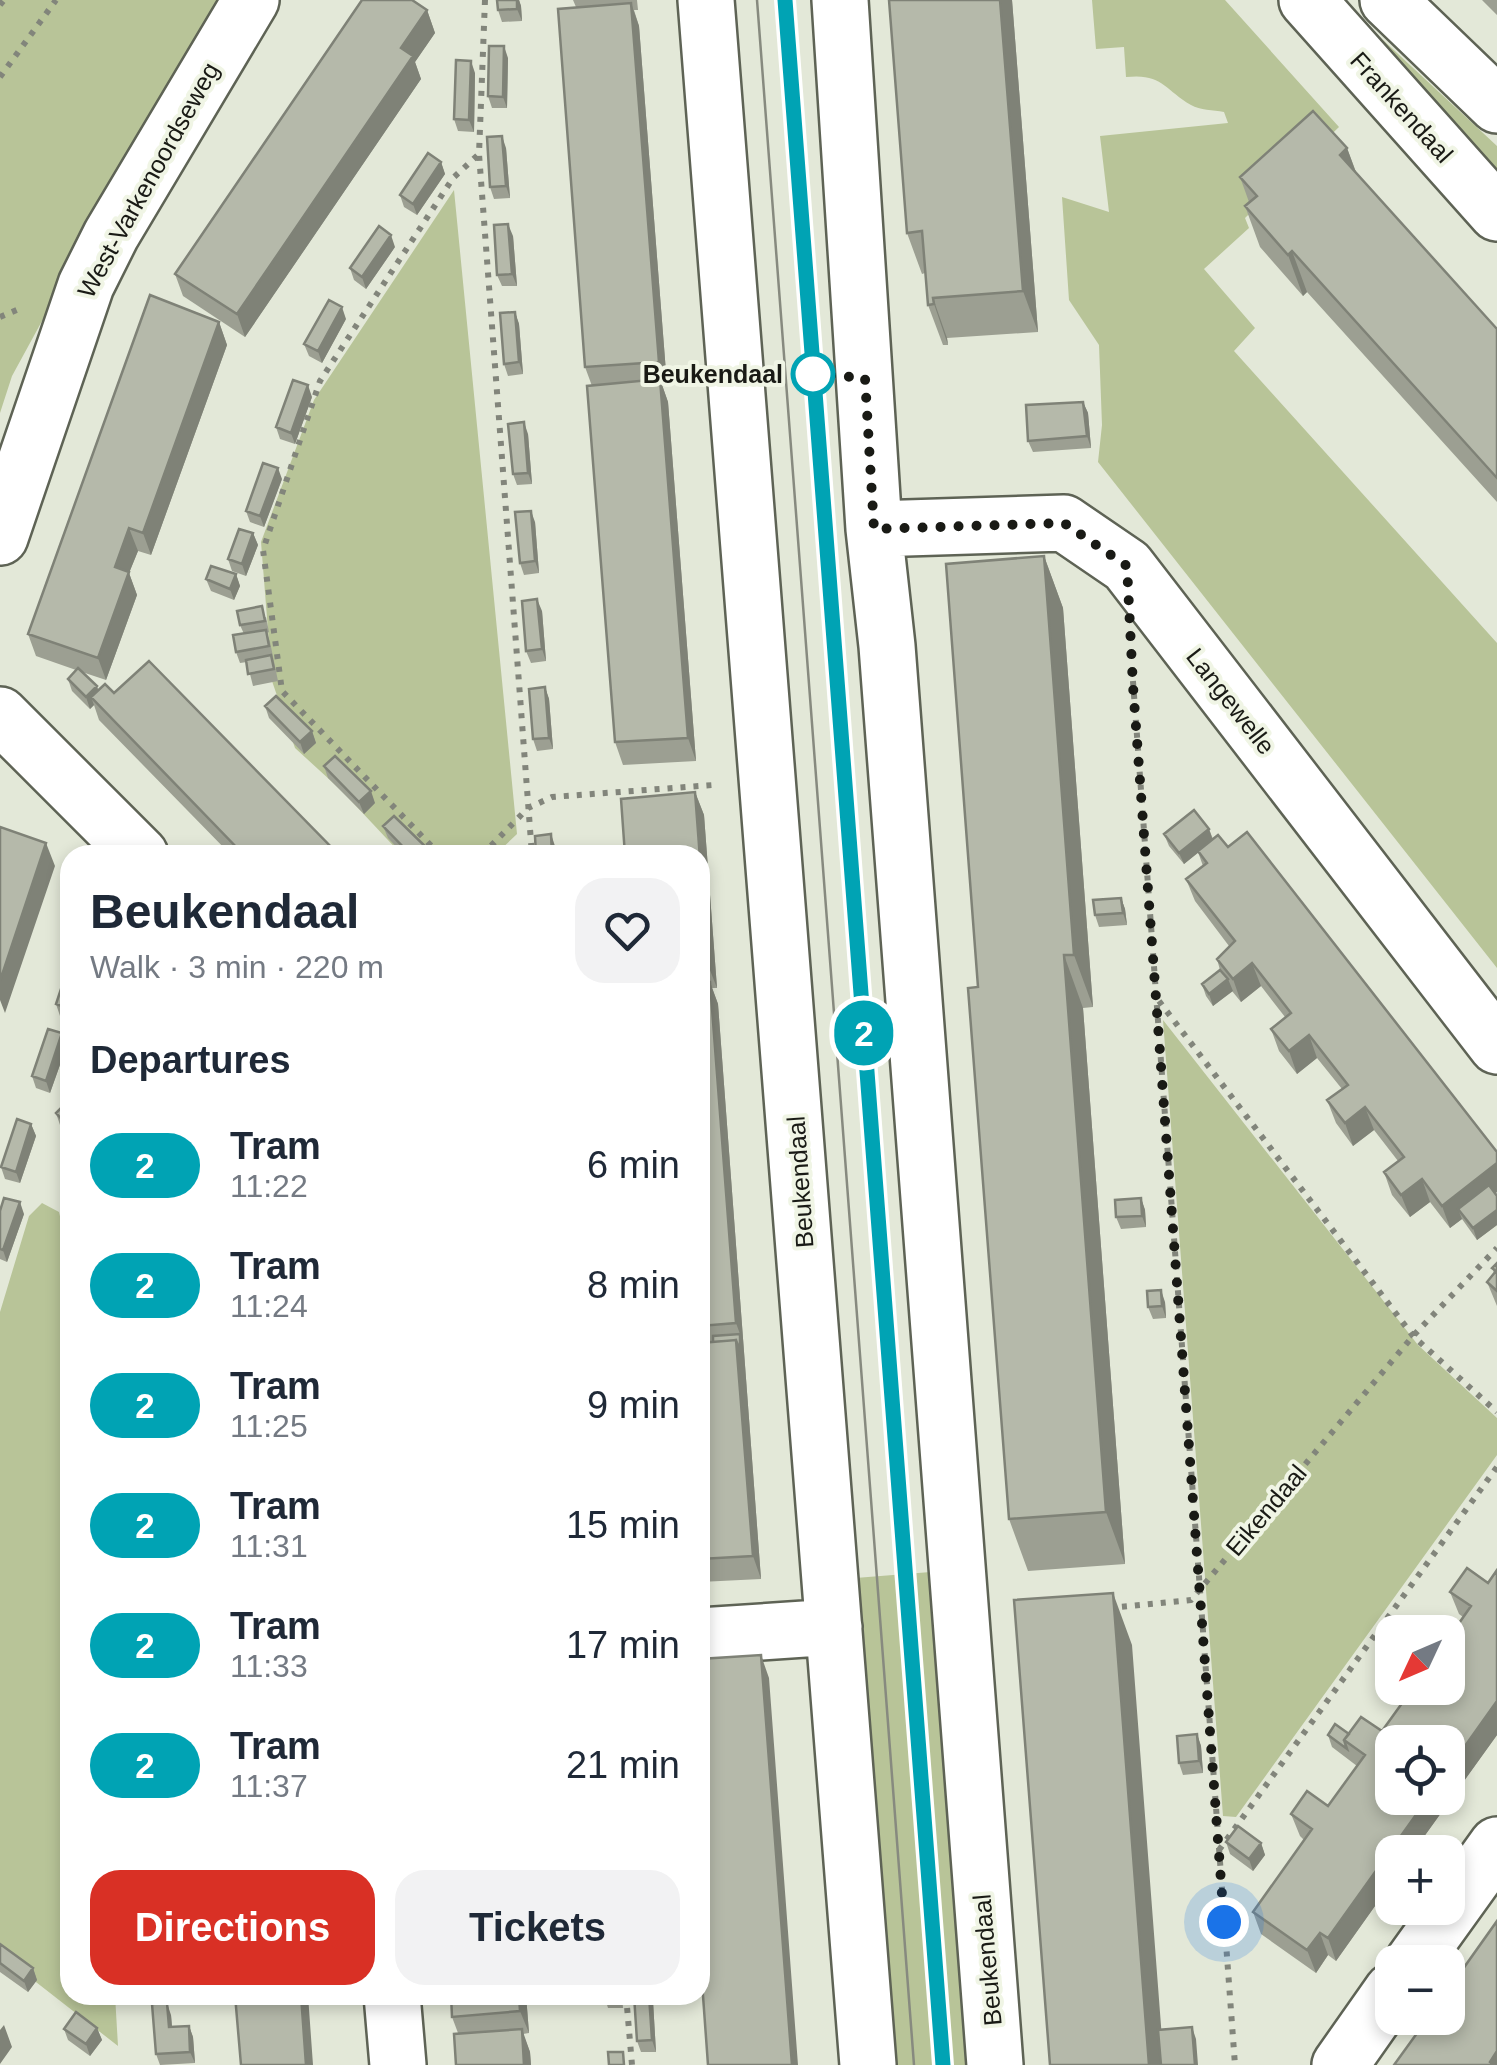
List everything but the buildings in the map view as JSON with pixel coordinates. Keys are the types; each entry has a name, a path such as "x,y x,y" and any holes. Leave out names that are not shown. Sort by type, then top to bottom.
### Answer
{"street":[{"name":"West-Varkenoordseweg","path":"0,537 86,285 111,235 250,0"},
{"name":"Beukendaal","path":"706,0 868,2065"},
{"name":"Beukendaal","path":"840,0 874,529 996,2065"},
{"name":"Frankendaal","path":"1307,0 1497,214"},
{"path":"1388,0 1497,104"},
{"name":"Langewelle","path":"874,529 1064,523 1127,566 1497,1046"},
{"path":"0,715 130,845"},
{"path":"710,1635 834,1627"},
{"path":"1425,1945 1497,1845"},
{"path":"393,2005 398,2065"},
{"path":"1340,2065 1375,2016"}],"path":[{"path":"0,76 56,0"},
{"path":"485,0 479,154 531,845"},
{"path":"430,845 282,691 263,550 320,381 453,178 479,154"},
{"path":"1132,666 1235,2065"},
{"path":"492,845 528,808 552,798 769,781"},
{"path":"1156,998 1413,1336 1497,1412"},
{"name":"Eikendaal","path":"1200,1588 1413,1336 1497,1248"},
{"path":"1219,1850 1497,1467"},
{"path":"1095,1609 1191,1600 1200,1588"},
{"path":"627,2005 632,2065"}],"green space":[{"path":"0,0 217,0 12,376 0,413"},
{"path":"1092,0 1225,0 1339,127 1245,218 1249,228 1204,269 1255,328 1234,351 1497,643 1497,968 1098,462 1102,425 1099,345 1069,300 1062,197 1109,212 1100,136 1228,123 1224,112 1191,105 1155,80 1126,77 1124,47 1096,49"},
{"path":"1340,0 1497,146 1497,189"},
{"path":"454,190 517,834 505,845 393,845 295,748 272,681 261,542 314,400"},
{"path":"1163,1020 1418,1345 1497,1418 1497,1455 1382,1615 1375,1615 1375,1624 1236,1817 1223,1816"},
{"path":"42,1203 60,1216 60,2001 0,1954 0,1312 29,1216"},
{"path":"943,1571 982,2065 881,2065 843,1579"},
{"path":"65,2005 116,2005 118,2046"}],"tram line":[{"path":"757,0 914,2065"},
{"path":"785,0 943,2065"},
{"name":"2","path":"785,0 943,2065"}],"place":[{"name":"Beukendaal","path":"813,374"}],"route":[{"path":"813,374 865,378 874,529 1064,523 1127,566 1224,1922"}]}
